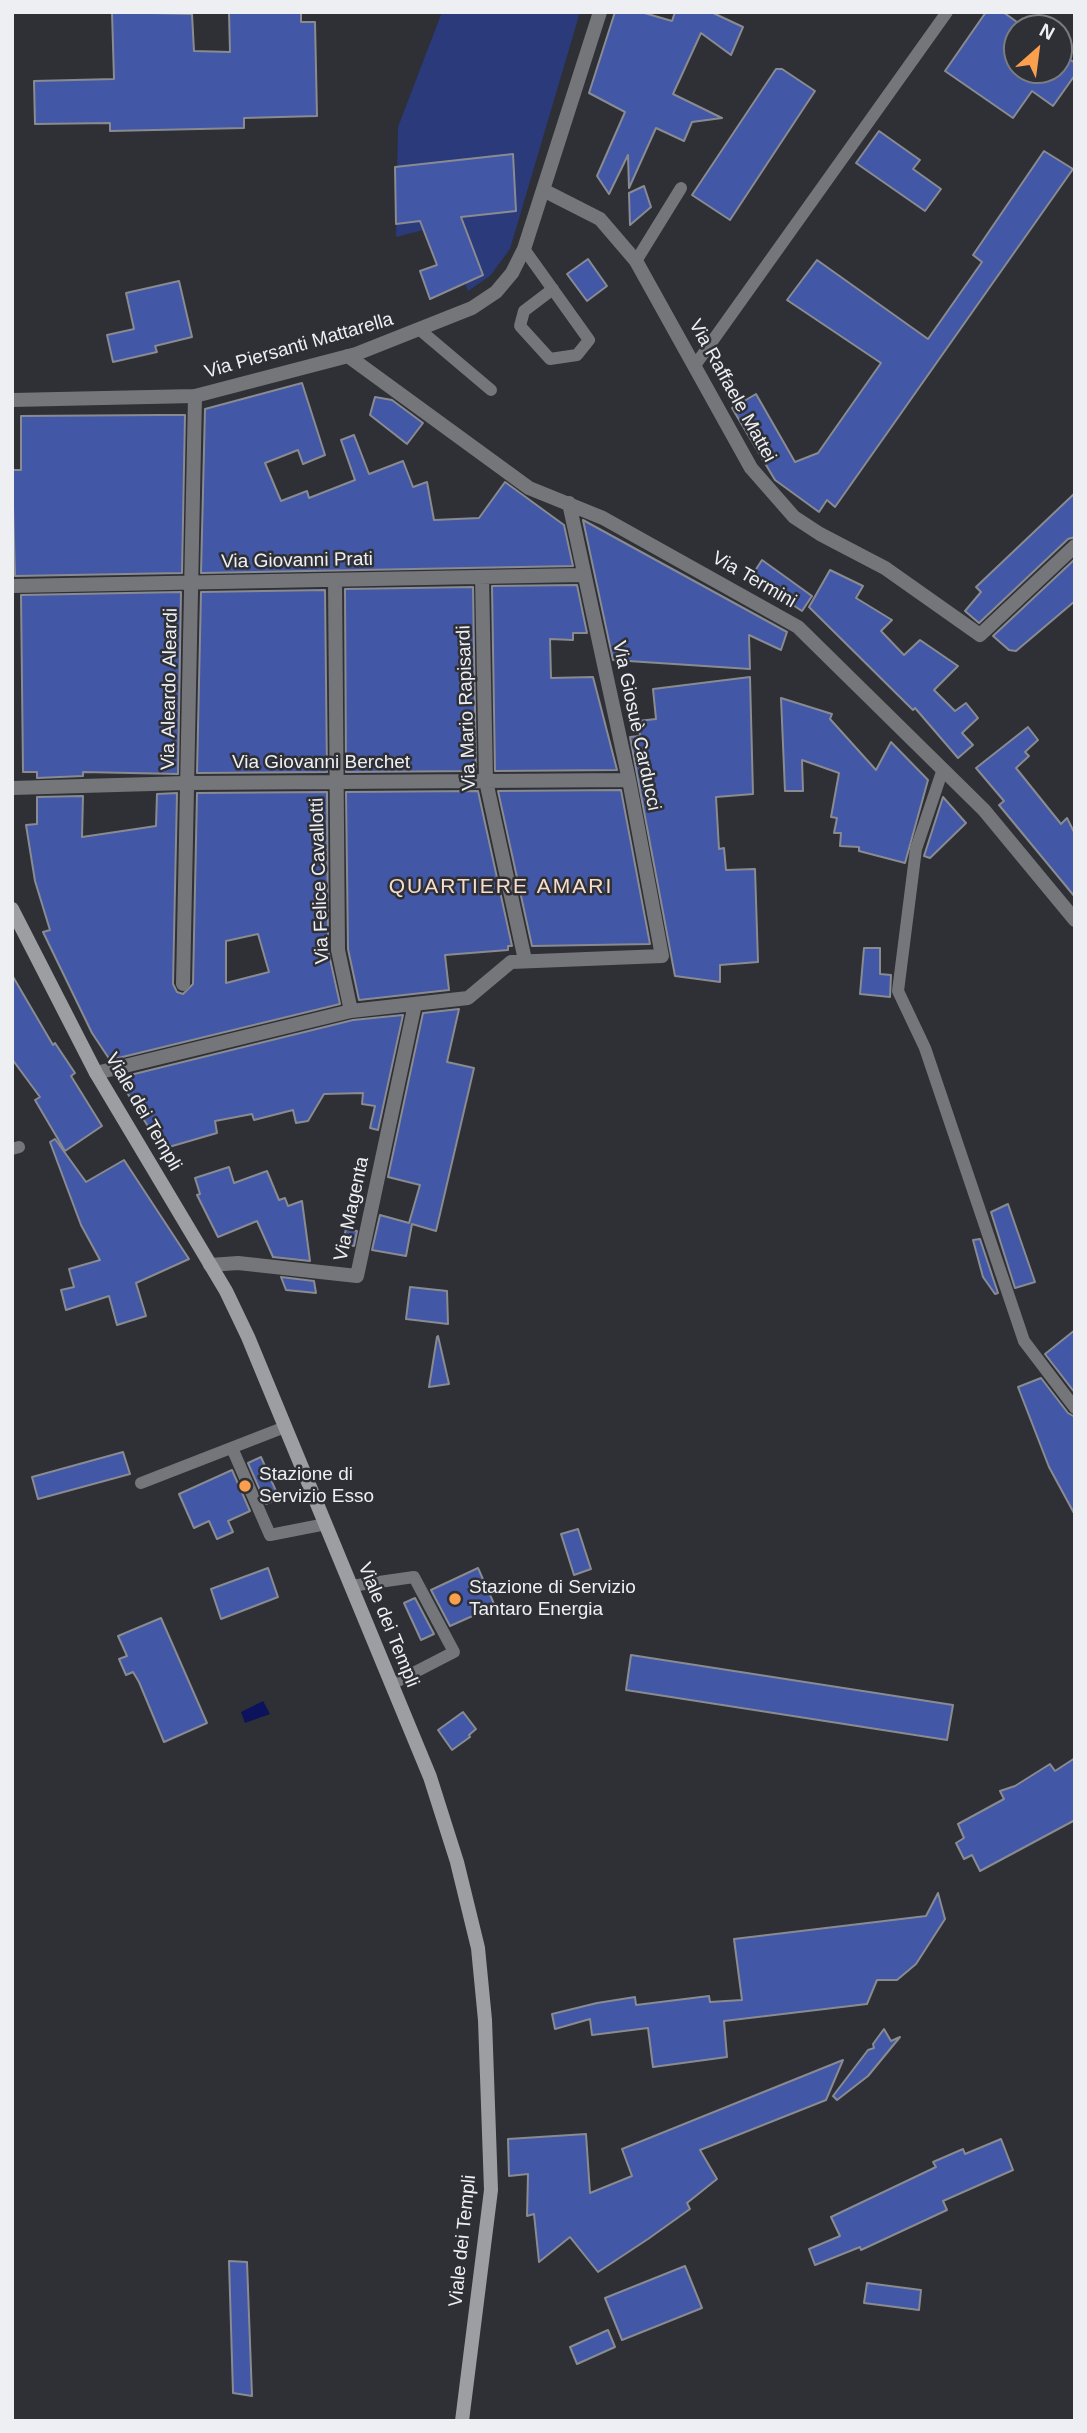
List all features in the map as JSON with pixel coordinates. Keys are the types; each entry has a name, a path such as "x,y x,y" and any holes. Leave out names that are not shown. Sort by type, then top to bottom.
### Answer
{"main road":[{"name":"Viale dei Templi","path":"12,909 96,1073 210,1265 248,1337 430,1777 457,1862 478,1948 485,2021 491,2190 462,2421"}],"street":[{"name":"Via Piersanti Mattarella","path":"12,400 195,396 348,356 472,308 496,292 512,273 524,250 600,12"},
{"name":"Via Raffaele Mattei","path":"545,191 600,219 636,261 696,364 751,468 794,517 820,534 885,568 980,635 1075,546"},
{"name":"Via Termini","path":"348,356 529,488 603,518 798,627 984,810 1075,920"},
{"name":"Via Aleardo Aleardi","path":"183,984 195,396"},
{"name":"Via Giosuè Carducci","path":"525,960 662,957 629,780 582,575 569,503"},
{"name":"Via Giovanni Prati","path":"12,586 582,575"},
{"name":"Via Mario Rapisardi","path":"482,577 486,781 525,960"},
{"name":"Via Felice Cavallotti","path":"335,580 338,950 351,1012"},
{"name":"Via Giovanni Berchet","path":"12,788 187,783 629,780"},
{"path":"96,1073 351,1012 468,998 511,962 525,960"},
{"name":"Via Magenta","path":"210,1265 238,1263 358,1276 415,1004"}],"lane":[{"path":"696,364 947,12"},
{"path":"636,261 681,188"},
{"path":"524,250 553,289 589,340 577,355 550,359 520,326 524,311 553,289"},
{"path":"420,330 491,390"},
{"path":"943,769 916,849 898,990 925,1048 1024,1341 1075,1408"},
{"path":"141,1483 285,1427"},
{"path":"232,1448 270,1535 326,1524"},
{"path":"351,1586 414,1577 454,1652 391,1684"}],"shaded area":[{"path":"442,12 580,12 510,249 490,276 468,291 443,225 396,237 398,127"},
{"path":"263,1701 270,1714 245,1723 241,1712"}],"building":[{"path":"112,12 192,14 194,51 230,52 229,12 301,12 301,22 315,22 317,116 244,118 244,128 110,131 110,123 35,124 34,81 114,79"},
{"path":"615,12 641,12 672,21 675,12 711,12 743,27 731,55 701,33 673,94 722,118 692,122 684,141 656,128 629,188 628,155 609,194 597,176 625,112 589,93"},
{"path":"986,12 1003,12 1006,14 1003,14 1003,84 1069,84 1053,106 1032,91 1013,118 945,71"},
{"path":"776,69 782,69 815,91 730,220 692,195"},
{"path":"879,131 920,160 913,169 941,189 925,211 856,163"},
{"path":"1044,151 1073,169 835,507 827,500 819,512 775,480 732,408 756,394 795,462 818,453 881,363 787,300 817,260 928,339 982,262 973,255"},
{"path":"513,154 516,211 461,217 483,275 430,299 420,271 437,265 420,221 396,224 395,167"},
{"path":"644,186 651,207 630,225 629,193"},
{"path":"588,259 607,286 587,301 567,274"},
{"path":"179,281 192,337 155,346 157,352 113,362 107,335 134,329 126,293"},
{"path":"302,383 325,455 303,464 298,450 265,463 281,501 307,491 309,498 355,480 341,440 354,435 369,474 403,461 413,487 427,482 434,520 479,518 505,482 564,525 573,566 201,573 205,409"},
{"path":"375,397 392,400 423,423 407,444 370,415"},
{"path":"185,415 182,573 15,576 12,470 21,470 21,416"},
{"path":"1075,493 1075,537 1068,539 979,623 965,611 981,592 976,587"},
{"path":"583,520 787,632 781,650 749,635 750,669 613,660"},
{"path":"1075,559 1075,601 1016,651 1009,650 993,636"},
{"path":"762,560 812,596 802,611 751,577"},
{"path":"830,570 863,586 856,598 892,620 881,631 904,655 920,640 958,666 934,690 955,711 966,703 978,718 962,733 973,745 958,758 915,708 913,710 809,607"},
{"path":"577,585 587,633 573,633 573,640 550,639 551,678 593,677 617,770 495,771 492,586"},
{"path":"473,587 476,771 346,772 345,589"},
{"path":"325,590 327,772 197,773 201,592"},
{"path":"181,592 178,774 83,772 83,776 37,778 37,772 23,772 21,595"},
{"path":"750,677 753,794 716,797 719,849 724,848 726,870 755,869 758,962 720,965 720,982 675,976 630,737 640,736 638,721 656,719 653,689"},
{"path":"781,698 832,714 830,719 876,770 891,742 928,780 905,863 859,851 859,847 840,846 841,833 834,833 837,818 831,817 839,773 802,760 803,791 785,791"},
{"path":"1028,727 1038,740 1025,752 1029,756 1016,768 1061,824 1067,818 1075,834 1075,897 999,805 1004,801 976,768"},
{"path":"621,790 650,944 532,946 498,791"},
{"path":"478,791 512,946 508,946 508,950 445,955 449,990 359,1000 348,949 346,792"},
{"path":"327,792 328,950 340,1004 110,1060 92,1033 43,932 50,930 35,881 26,825 37,824 37,797 83,796 82,837 156,826 157,794 177,793 173,984 177,992 183,994 193,984 197,793","holes":["258,934 269,972 226,983 226,941"]},
{"path":"943,797 966,823 930,858 924,856"},
{"path":"864,948 880,948 880,974 891,975 890,997 860,994"},
{"path":"12,975 53,1045 55,1043 75,1073 71,1076 102,1126 65,1151 35,1100 40,1097 12,1059"},
{"path":"459,1009 447,1062 474,1068 436,1231 412,1224 406,1256 372,1250 380,1215 409,1223 420,1185 388,1177 423,1013"},
{"path":"403,1015 378,1130 370,1128 375,1106 362,1104 363,1093 324,1094 308,1121 296,1123 293,1110 254,1120 252,1114 215,1121 217,1133 162,1149 118,1078 353,1020"},
{"path":"55,1139 86,1182 124,1160 189,1259 136,1283 146,1316 117,1325 109,1296 66,1310 61,1290 74,1287 69,1269 100,1260 81,1225 50,1142"},
{"path":"229,1167 234,1183 267,1171 279,1200 285,1198 288,1206 302,1201 310,1261 273,1257 257,1221 218,1237 197,1195 200,1194 195,1178"},
{"path":"1008,1204 1035,1282 1015,1288 991,1212"},
{"path":"346,1229 357,1231 354,1246 342,1244"},
{"path":"980,1239 998,1293 995,1294 983,1277 973,1240"},
{"path":"281,1277 314,1281 316,1293 286,1290"},
{"path":"410,1287 447,1291 448,1324 406,1319"},
{"path":"1075,1330 1075,1393 1045,1354"},
{"path":"437,1337 449,1384 429,1387"},
{"path":"1041,1378 1068,1413 1075,1417 1075,1515 1049,1467 1018,1387"},
{"path":"123,1452 130,1474 38,1499 32,1477"},
{"path":"261,1457 279,1498 266,1504 248,1463"},
{"path":"232,1470 250,1511 228,1521 233,1532 217,1539 209,1521 194,1528 179,1494"},
{"path":"578,1529 591,1569 574,1575 561,1534"},
{"path":"268,1568 278,1597 221,1619 211,1589"},
{"path":"478,1568 495,1606 450,1626 431,1590"},
{"path":"415,1598 434,1634 421,1640 404,1603"},
{"path":"161,1618 207,1723 164,1742 139,1682 133,1672 126,1675 119,1659 127,1656 118,1636"},
{"path":"631,1655 953,1705 947,1740 626,1690"},
{"path":"463,1712 476,1729 452,1750 438,1730"},
{"path":"1075,1758 1075,1820 980,1871 972,1855 964,1859 956,1843 964,1838 958,1824 1004,1799 1000,1791 1015,1786 1050,1764 1055,1771"},
{"path":"938,1893 945,1919 916,1964 897,1980 877,1980 867,2004 724,2021 727,2057 653,2067 648,2028 592,2035 590,2019 555,2029 552,2014 635,1997 636,2005 709,1996 710,2002 742,2000 734,1939 926,1916"},
{"path":"884,2029 891,2041 900,2037 868,2076 837,2100 833,2096 868,2050 874,2048 873,2044"},
{"path":"843,2060 826,2100 700,2150 717,2179 687,2203 690,2209 648,2239 598,2272 570,2237 539,2262 534,2214 527,2216 528,2174 509,2176 508,2139 586,2134 590,2193 632,2176 622,2149"},
{"path":"1001,2139 1013,2170 943,2201 947,2210 861,2250 860,2247 815,2265 809,2249 840,2236 831,2217 936,2167 933,2162 963,2149 965,2154"},
{"path":"229,2261 247,2262 252,2396 233,2393"},
{"path":"685,2266 702,2308 622,2340 605,2298"},
{"path":"867,2283 921,2290 919,2310 864,2303"},
{"path":"608,2330 615,2347 577,2364 570,2347"}],"place":[{"name":"Stazione di Servizio Esso","path":"245,1486"},
{"name":"Stazione di Servizio Tantaro Energia","path":"455,1599"}],"district":[{"name":"QUARTIERE AMARI","path":"501,887"}]}
